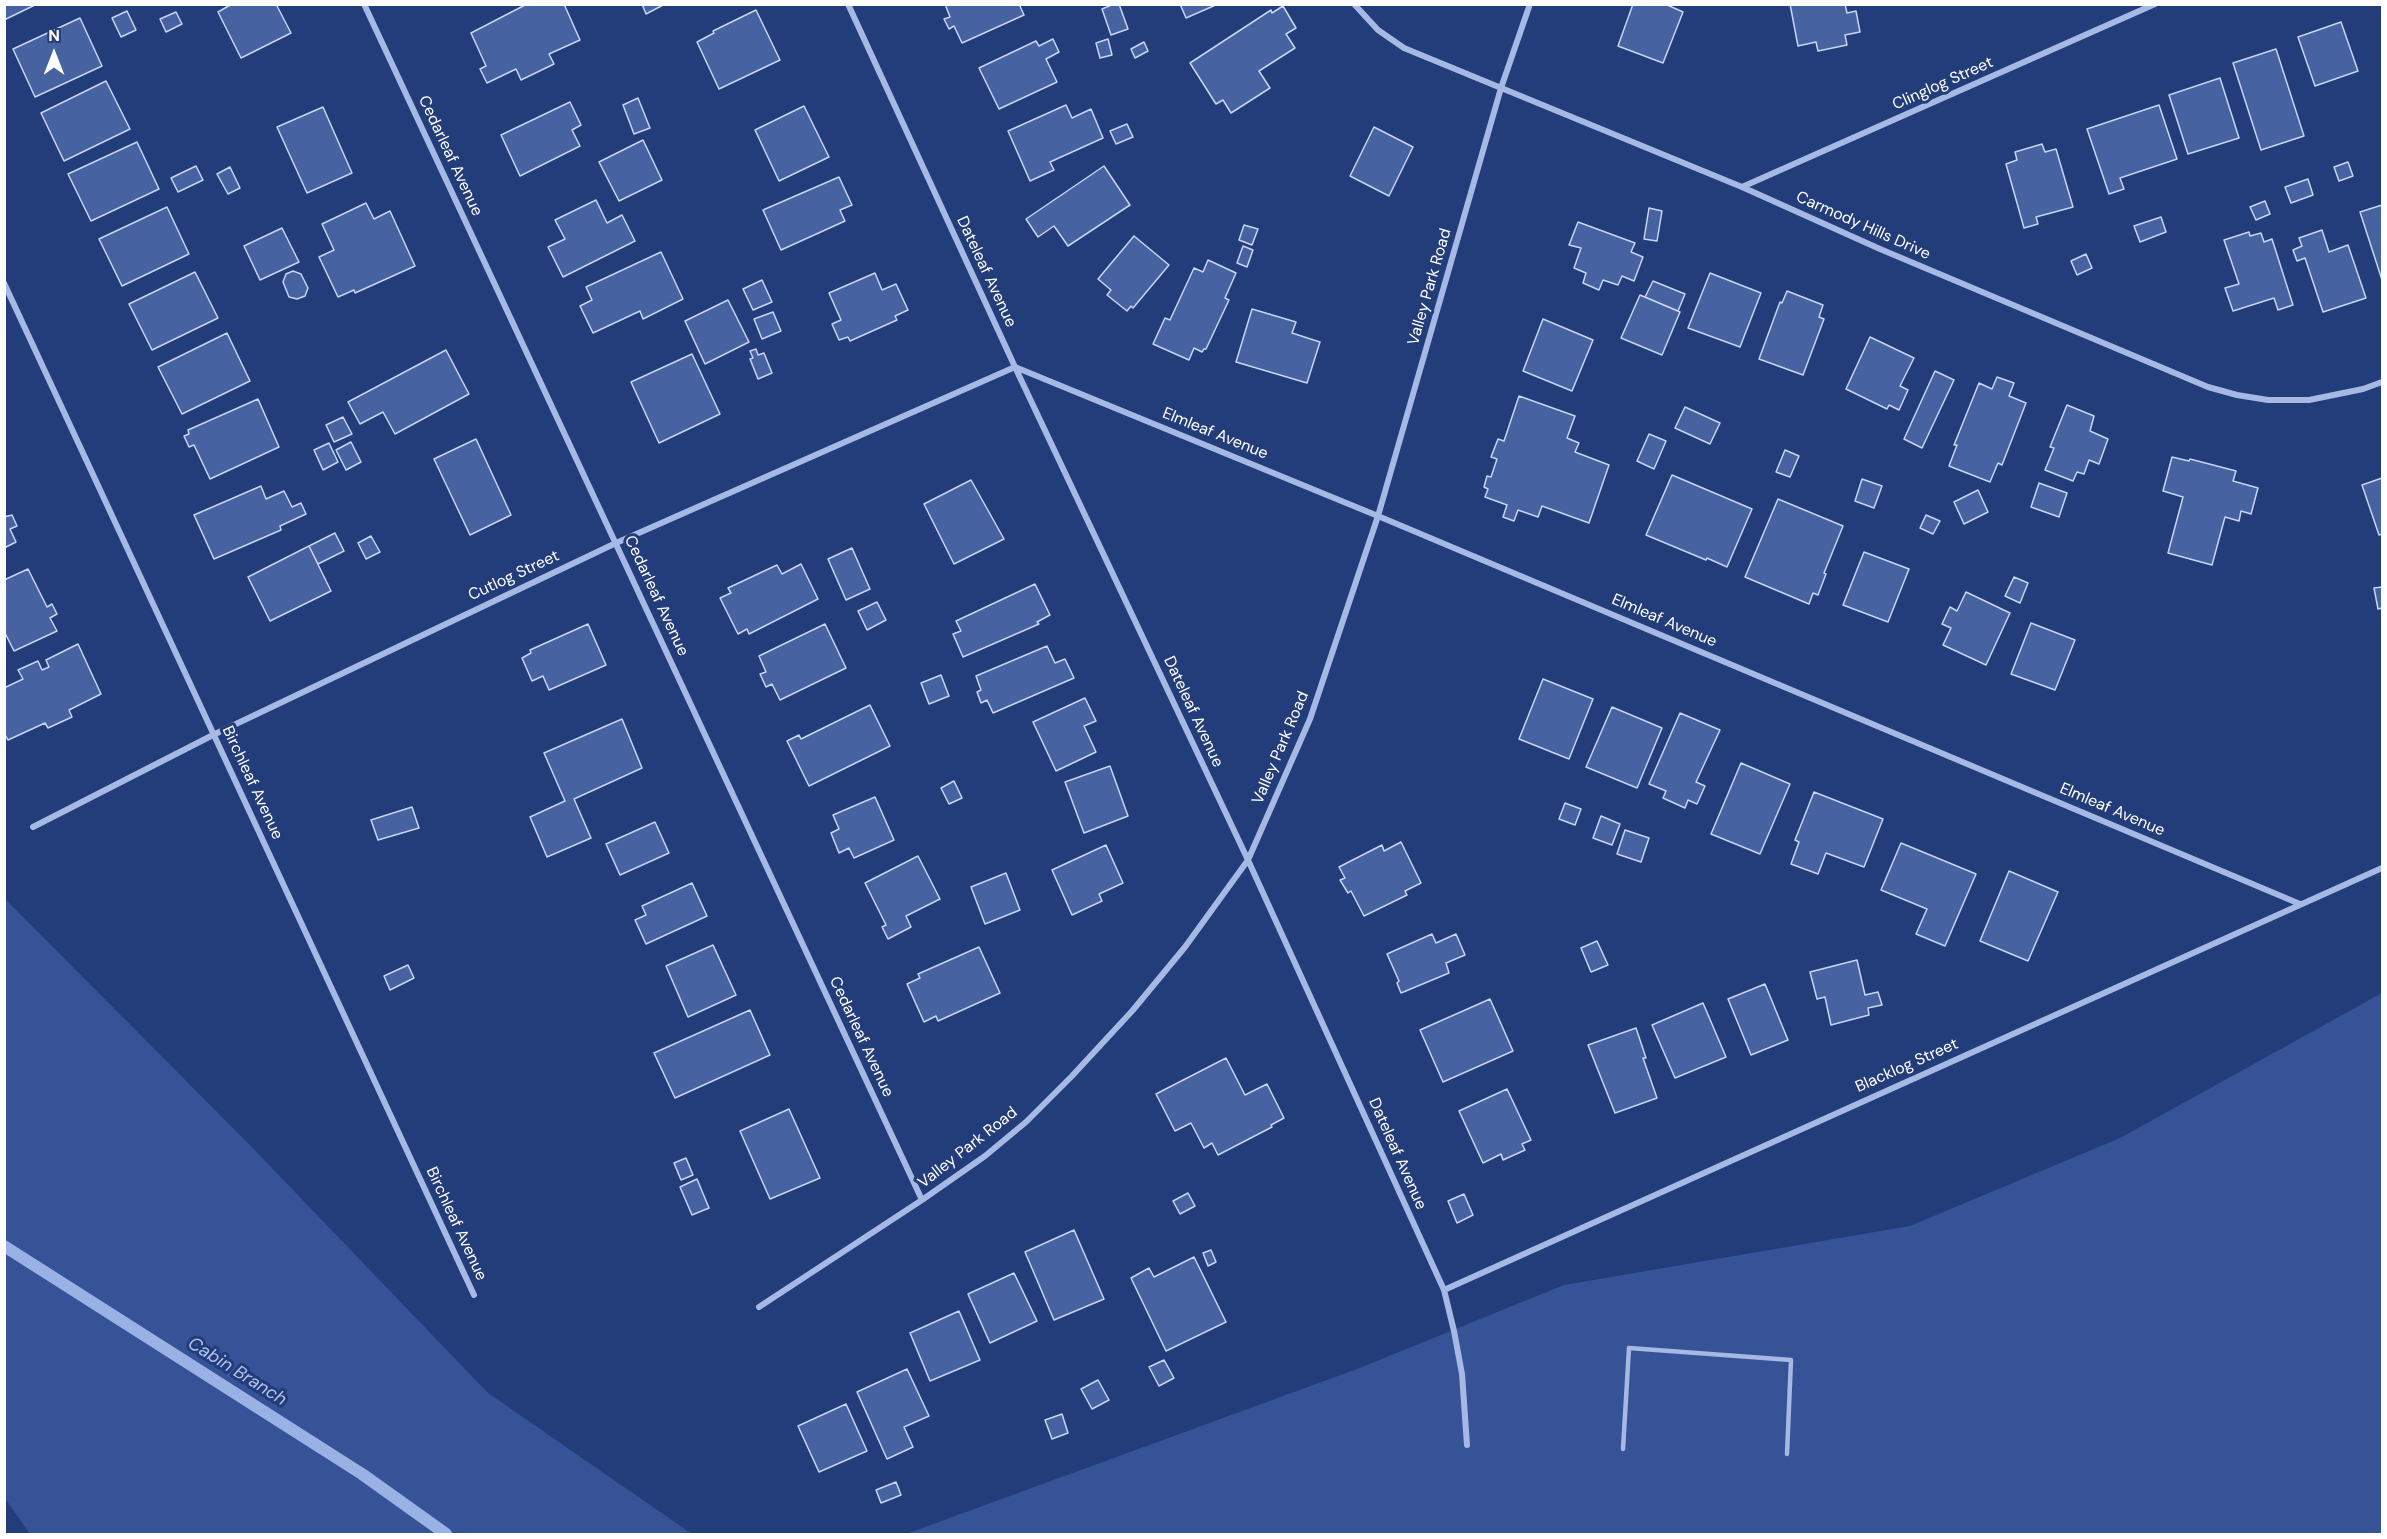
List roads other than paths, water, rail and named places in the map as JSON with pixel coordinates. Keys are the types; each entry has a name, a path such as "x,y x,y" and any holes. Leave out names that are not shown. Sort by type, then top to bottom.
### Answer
{"street":[{"name":"Cedarleaf Avenue","path":"364,4 922,1200"},
{"name":"Dateleaf Avenue","path":"848,4 1015,367 1248,860 1444,1290 1454,1331 1465,1398 1467,1445"},
{"name":"Carmody Hills Drive","path":"1354,4 1378,30 1404,48 1742,187 1880,249 2208,387 2268,400 2309,400 2363,389 2382,382"},
{"name":"Valley Park Road","path":"759,1308 986,1156 1026,1122 1133,1010 1185,947 1248,860 1310,719 1378,516 1501,88 1530,4"},
{"name":"Clinglog Street","path":"1742,187 2155,4"},
{"name":"Birchleaf Avenue","path":"4,283 474,1295"},
{"name":"Cutlog Street","path":"33,827 215,734 616,543 1015,367"},
{"name":"Elmleaf Avenue","path":"1015,367 1378,516 2300,904"},
{"name":"Blacklog Street","path":"1444,1290 2382,868"}],"lane":[{"path":"1623,1449 1629,1348 1791,1360 1787,1454"}],"waterway":[{"name":"Cabin Branch","path":"4,1246 362,1474 446,1534"}]}
